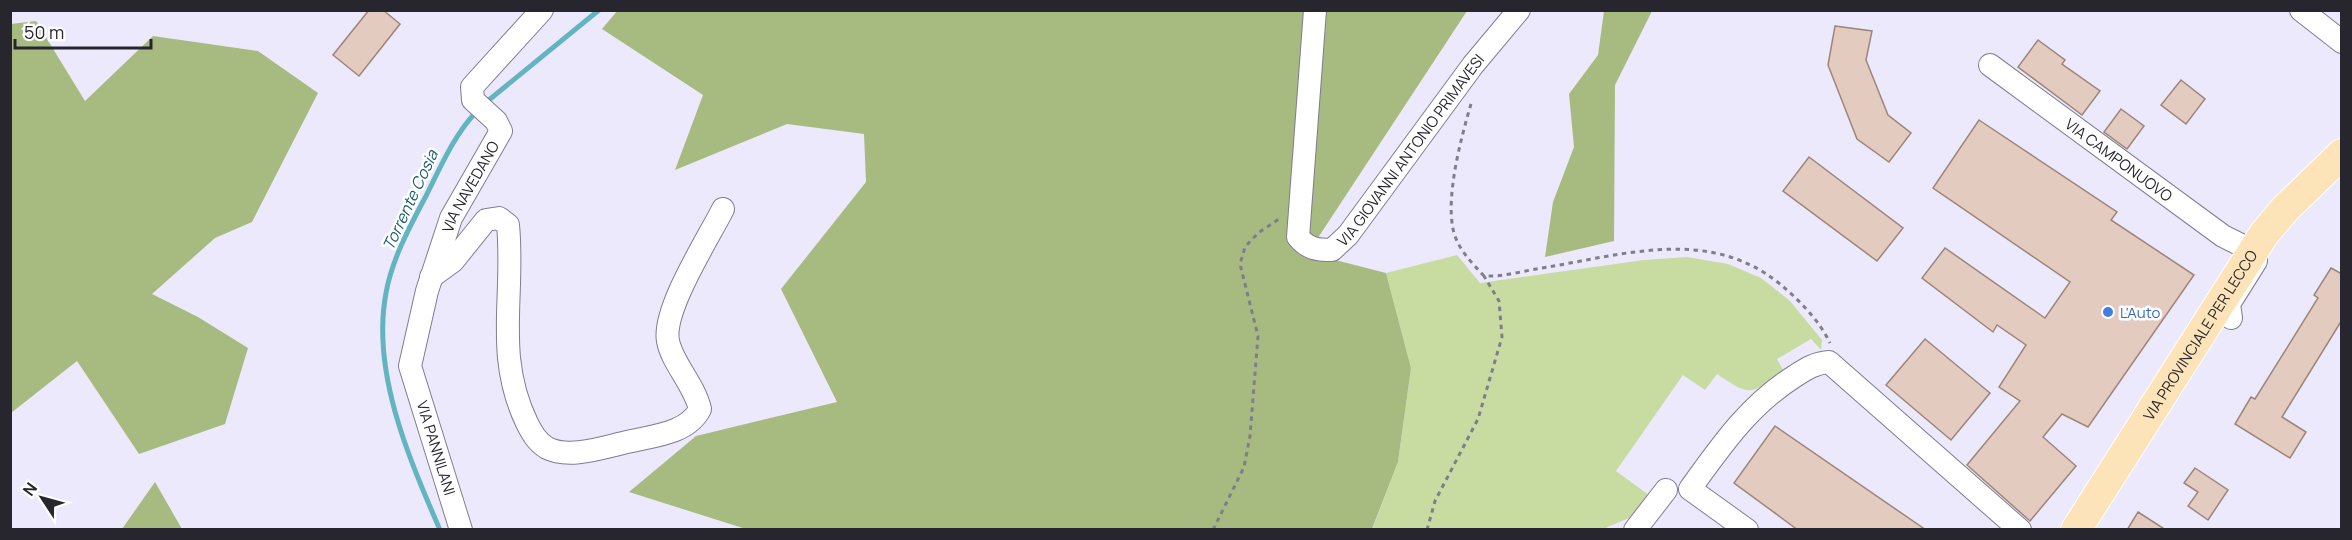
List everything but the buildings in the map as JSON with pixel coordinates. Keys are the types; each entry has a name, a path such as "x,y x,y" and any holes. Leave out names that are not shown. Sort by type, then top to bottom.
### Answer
{"main road":[{"name":"VIA PROVINCIALE PER LECCO","path":"2087,528 2105,482 2253,251 2284,209 2342,154"},
{"name":"VIA PROVINCIALE PER LECCO","path":"2087,528 2284,236 2342,179"}],"street":[{"name":"VIA NAVEDANO","path":"410,366 431,277 451,218 501,131 496,121 473,100 472,87 542,10"},
{"name":"VIA GIOVANNI ANTONIO PRIMAVESI","path":"1315,10 1298,237 1305,246 1318,250 1332,250 1340,245 1473,65 1519,10"},
{"path":"2301,10 2342,42"},
{"name":"VIA CAMPONUOVO","path":"1990,65 2223,236 2253,251"},
{"path":"431,277 453,261 486,220 499,218 508,225 510,295 506,340 513,392 534,438 547,448 562,451 590,451 672,431 696,417 700,409 696,394 668,341 668,321 688,275 723,209"},
{"path":"2230,318 2229,304 2257,258 2253,251"},
{"path":"1746,530 1690,489 1732,430 1772,391 1817,362 1828,362 1837,368 2020,530"},
{"name":"VIA PANNILANI","path":"410,366 461,530"},
{"path":"1635,530 1666,490"}],"path":[{"path":"1427,530 1435,501 1478,418 1502,337 1499,301 1484,276 1464,254 1453,230 1452,199 1472,100"},
{"path":"1213,530 1244,467 1250,436 1258,336 1240,264 1245,247 1258,232 1300,205"},
{"path":"1484,276 1675,247 1710,251 1759,270 1791,294 1812,316 1830,341 1837,368"}],"green space":[{"path":"618,10 1467,11 1308,253 1386,273 1411,368 1398,462 1372,529 749,530 629,492 696,436 837,402 781,289 866,182 864,134 787,124 675,170 703,95 602,29"},
{"path":"1604,11 1652,11 1615,85 1614,241 1545,257 1553,202 1574,147 1569,94 1598,55"},
{"path":"36,21 85,101 153,36 258,51 318,93 252,222 215,238 152,294 198,317 248,348 225,424 139,454 77,361 11,413 11,24"},
{"path":"1457,255 1480,283 1644,260 1687,257 1728,264 1761,278 1790,301 1822,340 1821,350 1811,339 1777,359 1784,372 1757,389 1744,390 1717,374 1705,390 1683,375 1616,471 1650,496 1636,515 1603,529 1372,530 1398,462 1411,368 1386,273"},
{"path":"155,482 182,529 122,529"}],"waterway":[{"name":"Torrente Cosia","path":"484,104 599,10"},
{"name":"Torrente Cosia","path":"440,530 416,474 396,414 388,384 383,323 389,280 402,243 448,151 461,130 477,111"}],"place":[{"name":"L'Auto","path":"2108,312"}]}
